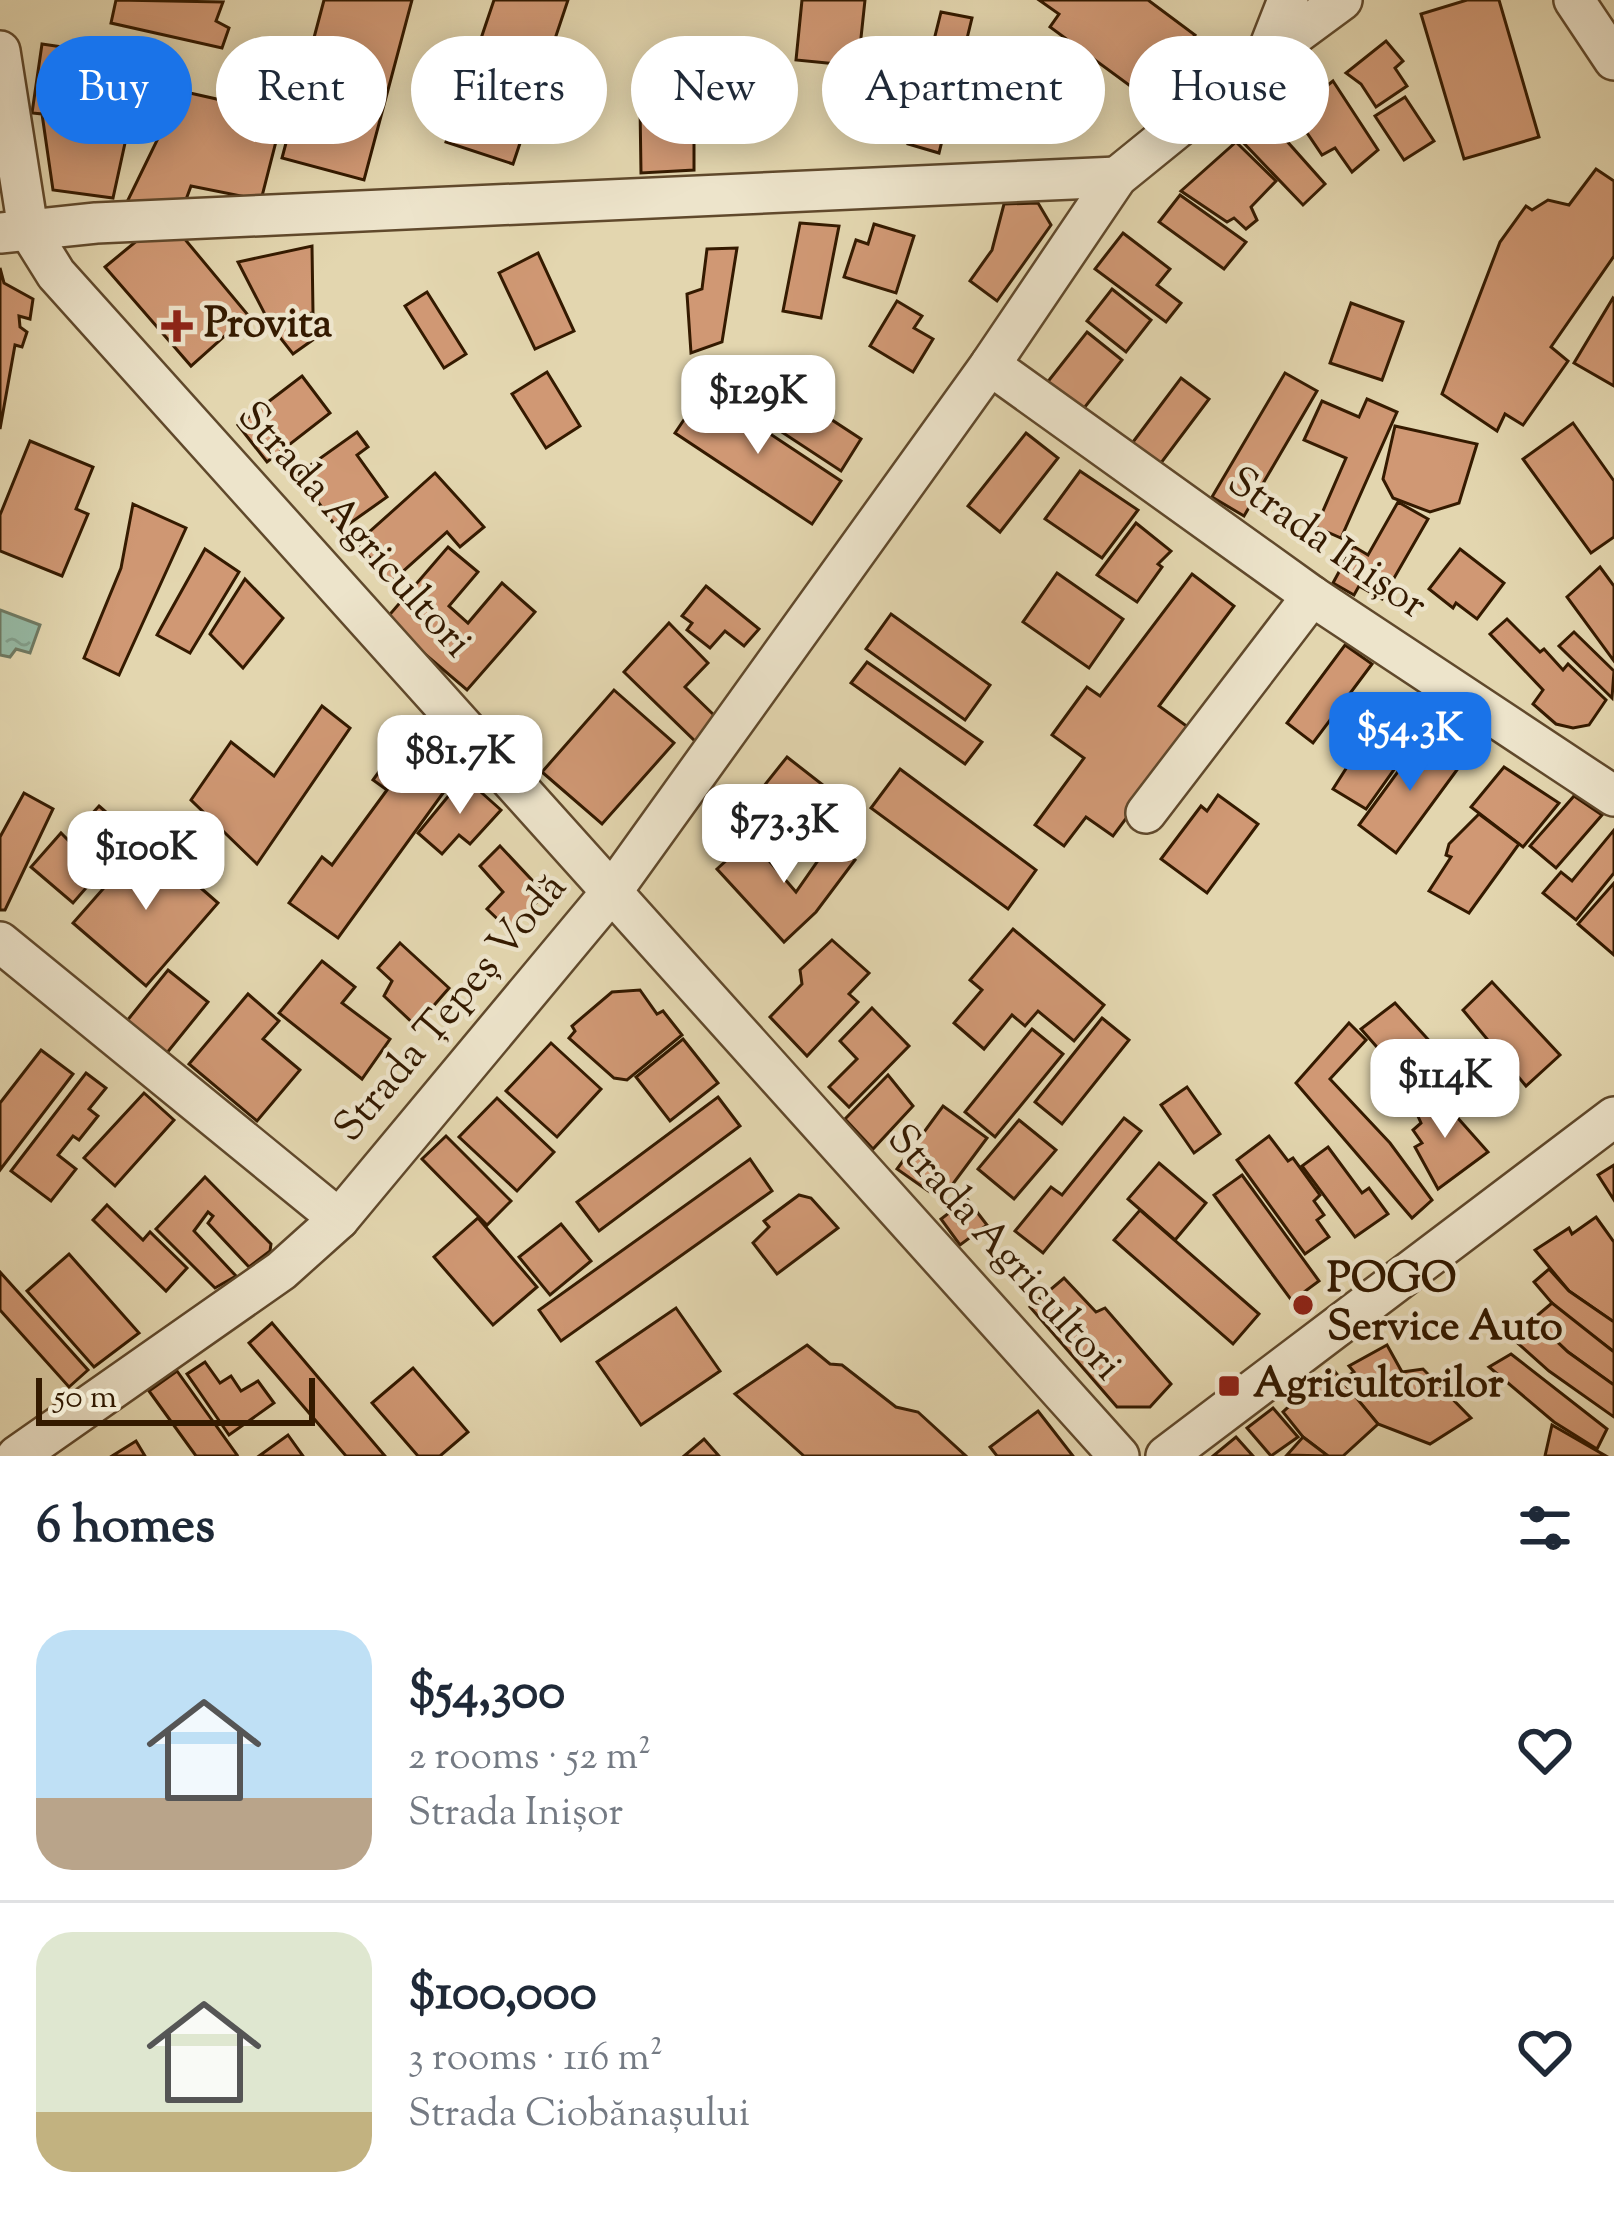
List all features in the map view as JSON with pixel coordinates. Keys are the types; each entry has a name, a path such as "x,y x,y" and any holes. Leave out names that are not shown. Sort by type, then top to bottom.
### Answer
{"street":[{"path":"1274,36 1288,0"},
{"name":"Strada Țepeș Vodă","path":"1293,36 1342,0"},
{"path":"1574,0 1614,60"},
{"name":"Strada Agricultori","path":"0,51 14,231 1119,1456"},
{"name":"Strada Țepeș Vodă","path":"17,1456 281,1271 339,1219 613,890 990,365 1117,177 1158,144"},
{"path":"14,231 1117,177"},
{"name":"Strada Inișor","path":"990,365 1312,596 1607,778"},
{"path":"1146,813 1312,596"},
{"path":"0,942 339,1219"},
{"path":"1166,1456 1614,1117"}],"water":[{"path":"0,610 40,625 30,653 16,649 10,657 0,655"}],"building":[{"path":"116,0 223,2 216,21 229,28 226,36 216,36 216,47 192,41 192,36 169,36 111,23"},
{"path":"324,0 412,0 387,94 387,36 314,36"},
{"path":"494,0 568,0 556,36 482,36"},
{"path":"802,0 865,0 861,36 822,36 822,63 798,60"},
{"path":"1039,0 1148,0 1195,35 1129,36 1129,85 1105,67 1105,36 1062,36 1050,27 1059,14"},
{"path":"1467,0 1499,0 1539,137 1464,159 1421,14"},
{"path":"941,12 972,18 968,36 935,36"},
{"path":"1386,41 1403,61 1395,68 1407,86 1376,107 1361,84 1346,73"},
{"path":"1333,81 1378,150 1352,172 1335,148 1322,155 1315,144 1329,144 1329,84"},
{"path":"192,93 216,99 216,144 275,144 261,200 191,186 184,205 126,204 155,144 192,144"},
{"path":"1405,97 1434,141 1404,160 1375,116"},
{"path":"46,144 125,144 113,198 53,190"},
{"path":"286,144 374,144 364,180 282,158"},
{"path":"452,144 520,144 513,164"},
{"path":"641,144 694,144 694,170 641,173"},
{"path":"908,144 941,144 939,153"},
{"path":"1234,144 1276,181 1251,207 1257,220 1246,229 1181,191"},
{"path":"1245,144 1289,144 1325,184 1303,205"},
{"path":"1596,169 1614,181 1614,256 1551,347 1568,361 1523,425 1505,414 1497,431 1442,394 1500,242 1526,206 1532,210 1548,200 1569,205"},
{"path":"1180,195 1246,242 1224,269 1159,222"},
{"path":"1038,203 1051,225 997,301 970,281 992,250 1004,204"},
{"path":"800,223 839,226 821,318 783,311"},
{"path":"874,224 914,236 896,293 844,277 856,240 868,244"},
{"path":"178,231 248,315 191,366 105,267 139,239"},
{"path":"1123,233 1170,269 1157,285 1181,303 1166,322 1095,269"},
{"path":"312,246 313,313 298,315 314,339 293,354 271,326 238,262"},
{"path":"737,248 722,342 691,353 687,294 702,289 707,249"},
{"path":"538,253 574,331 535,349 499,273"},
{"path":"0,268 4,283 33,299 30,319 19,316 20,327 27,332 22,347 15,345 0,429"},
{"path":"1112,289 1151,320 1126,352 1087,321"},
{"path":"427,292 466,354 444,368 405,306"},
{"path":"1614,299 1614,386 1574,363"},
{"path":"897,301 922,316 914,328 933,339 913,372 870,346"},
{"path":"1351,303 1403,322 1382,380 1330,363"},
{"path":"1087,332 1122,360 1081,412 1046,384"},
{"path":"745,363 861,439 841,471 724,394"},
{"path":"547,372 580,426 546,448 512,394"},
{"path":"1285,373 1317,391 1244,516 1212,497"},
{"path":"302,376 330,413 267,462 238,425"},
{"path":"1181,378 1209,399 1158,467 1130,446"},
{"path":"704,390 841,481 812,524 675,433"},
{"path":"1367,399 1397,412 1341,538 1316,527 1346,458 1304,440 1322,401 1359,417"},
{"path":"1573,423 1614,481 1614,537 1591,553 1523,459"},
{"path":"1395,426 1477,444 1459,503 1430,512 1393,498 1383,479"},
{"path":"357,432 368,447 357,455 387,497 339,531 298,474"},
{"path":"1026,433 1058,458 1000,532 968,506"},
{"path":"30,441 93,467 76,509 88,514 62,576 0,551 0,515"},
{"path":"1080,471 1138,510 1102,558 1045,519"},
{"path":"435,473 484,527 460,547 447,532 391,582 357,543"},
{"path":"1398,502 1428,519 1382,599 1359,586 1354,595 1333,583 1353,546 1368,555"},
{"path":"133,504 186,528 119,675 84,658 121,568"},
{"path":"1136,523 1171,551 1158,564 1162,567 1137,602 1097,575"},
{"path":"448,547 478,572 449,606 468,623 502,583 535,612 467,690 385,620"},
{"path":"205,549 239,572 190,653 157,635"},
{"path":"1460,549 1504,583 1477,619 1429,589"},
{"path":"1600,567 1614,586 1614,661 1567,597"},
{"path":"1057,573 1123,619 1089,668 1023,622"},
{"path":"1192,574 1234,606 1159,706 1192,730 1113,836 1086,817 1064,846 1035,825 1084,758 1052,735 1087,687 1100,696"},
{"path":"245,579 283,618 243,668 210,634"},
{"path":"706,586 759,629 744,646 725,631 710,648 687,630 692,623 682,616"},
{"path":"891,614 990,685 965,720 866,649"},
{"path":"1507,619 1540,652 1544,649 1563,670 1568,664 1606,700 1589,725 1556,724 1533,704 1543,690 1490,634"},
{"path":"669,623 708,663 685,687 717,718 695,741 624,672"},
{"path":"1574,632 1614,671 1612,698 1559,646"},
{"path":"1345,645 1372,664 1313,743 1287,723"},
{"path":"867,662 982,742 965,764 851,683"},
{"path":"614,690 674,743 602,824 542,772"},
{"path":"1391,703 1425,726 1366,809 1333,789 1347,767 1340,757 1359,732 1369,737"},
{"path":"322,706 350,728 257,864 191,800 231,742 274,776"},
{"path":"407,733 459,771 338,938 289,903 322,857 332,865 387,790 373,780"},
{"path":"1424,736 1462,763 1396,853 1359,825"},
{"path":"787,757 837,796 798,846 748,806"},
{"path":"1504,767 1559,803 1523,847 1471,807"},
{"path":"900,769 1036,870 1008,909 871,808"},
{"path":"464,777 501,810 470,844 459,835 442,854 418,833"},
{"path":"24,793 53,809 5,910 0,910 0,837"},
{"path":"1218,795 1258,824 1207,893 1161,859 1201,806 1207,811"},
{"path":"1574,796 1602,815 1556,868 1530,846"},
{"path":"99,806 132,835 73,903 31,867 61,833 68,840"},
{"path":"1479,814 1519,844 1469,913 1429,891 1451,857 1446,855 1449,844"},
{"path":"1614,830 1614,873 1576,920 1543,893 1561,872 1572,881"},
{"path":"750,839 796,892 831,842 855,860 816,912 784,942 717,869"},
{"path":"146,840 218,903 146,986 73,923"},
{"path":"500,846 545,894 509,930 487,909 503,892 480,866"},
{"path":"1614,883 1614,955 1578,924"},
{"path":"1013,929 1104,1005 1074,1041 1038,1011 1025,1026 1012,1015 984,1049 954,1023 982,990 970,980"},
{"path":"832,940 869,973 849,994 858,1002 807,1056 770,1017 802,984 800,970"},
{"path":"400,943 449,988 416,1026 384,996 392,981 378,968"},
{"path":"322,961 355,987 342,1003 390,1039 362,1079 279,1013"},
{"path":"168,970 208,1002 162,1059 122,1027"},
{"path":"1492,982 1560,1055 1526,1086 1463,1010"},
{"path":"640,990 657,1014 663,1011 682,1035 627,1080 614,1078 569,1038 575,1031 572,1026 612,992"},
{"path":"248,994 279,1021 263,1039 300,1070 257,1121 189,1064"},
{"path":"1395,1003 1453,1067 1454,1074 1441,1076 1420,1096 1361,1029"},
{"path":"872,1008 909,1046 849,1107 829,1087 857,1059 840,1041"},
{"path":"1102,1018 1129,1040 1062,1124 1035,1102"},
{"path":"1349,1023 1366,1040 1330,1079 1390,1143 1432,1200 1412,1218 1296,1083"},
{"path":"1032,1029 1063,1054 995,1137 965,1112"},
{"path":"683,1039 718,1083 670,1121 636,1077"},
{"path":"551,1043 601,1089 557,1137 506,1091"},
{"path":"41,1050 73,1074 0,1170 0,1103"},
{"path":"86,1073 106,1088 89,1109 98,1116 79,1140 73,1136 58,1155 76,1169 51,1201 11,1171"},
{"path":"888,1075 913,1106 873,1149 845,1119"},
{"path":"1187,1087 1220,1134 1194,1153 1161,1105"},
{"path":"1433,1090 1488,1152 1438,1189 1415,1147 1422,1143 1413,1130 1421,1123 1417,1114 1425,1108 1421,1101"},
{"path":"144,1093 174,1120 115,1186 84,1158"},
{"path":"718,1097 740,1126 599,1231 577,1202"},
{"path":"497,1098 554,1152 517,1191 459,1137"},
{"path":"943,1106 987,1138 941,1200 897,1169"},
{"path":"1124,1118 1141,1131 1043,1253 1015,1231 1051,1187 1062,1195"},
{"path":"1019,1120 1056,1150 1014,1199 978,1169"},
{"path":"446,1136 511,1201 487,1225 422,1159"},
{"path":"1269,1136 1288,1161 1293,1158 1320,1195 1314,1201 1324,1215 1317,1220 1329,1237 1305,1254 1237,1160"},
{"path":"1328,1147 1362,1193 1369,1188 1388,1214 1355,1237 1302,1166"},
{"path":"750,1159 772,1191 561,1341 539,1310"},
{"path":"1159,1163 1206,1203 1175,1240 1128,1199"},
{"path":"1614,1165 1614,1200 1598,1175"},
{"path":"1242,1175 1319,1281 1292,1301 1214,1195"},
{"path":"205,1177 271,1244 270,1251 249,1267 208,1223 213,1216 208,1212 194,1231 236,1276 215,1288 156,1229"},
{"path":"799,1195 811,1198 838,1228 777,1274 753,1243 769,1227 764,1221"},
{"path":"967,1199 987,1225 960,1245 941,1219"},
{"path":"107,1205 143,1240 150,1232 187,1268 166,1291 93,1220"},
{"path":"1140,1210 1259,1314 1233,1344 1114,1240"},
{"path":"1596,1217 1614,1242 1614,1322 1569,1291 1535,1250"},
{"path":"478,1218 537,1287 493,1325 434,1257"},
{"path":"561,1224 591,1261 550,1295 519,1257"},
{"path":"69,1254 139,1333 94,1367 27,1291"},
{"path":"1549,1269 1569,1291 1614,1322 1614,1352 1557,1309 1534,1282"},
{"path":"0,1272 88,1370 69,1387 0,1310"},
{"path":"1064,1278 1096,1312 1105,1308 1171,1384 1150,1407 1117,1407 1030,1307"},
{"path":"1552,1303 1614,1352 1614,1385 1533,1319"},
{"path":"676,1308 720,1371 641,1425 597,1362"},
{"path":"1533,1319 1614,1385 1614,1417 1513,1339"},
{"path":"272,1323 385,1456 346,1456 249,1343"},
{"path":"807,1345 896,1407 918,1412 966,1456 804,1456 735,1394"},
{"path":"1387,1345 1402,1372 1423,1369 1471,1418 1430,1444 1378,1424 1341,1380 1354,1372 1349,1366"},
{"path":"1511,1354 1607,1429 1597,1449 1554,1422 1489,1367"},
{"path":"205,1362 220,1383 231,1376 241,1391 258,1381 274,1403 229,1435 187,1374"},
{"path":"1331,1367 1378,1424 1343,1456 1328,1456 1303,1437 1283,1412"},
{"path":"413,1368 468,1432 440,1456 418,1456 372,1403"},
{"path":"177,1371 237,1455 196,1456 149,1391"},
{"path":"1273,1408 1298,1437 1271,1456 1247,1428"},
{"path":"1038,1411 1073,1456 997,1456 990,1447"},
{"path":"1552,1425 1606,1456 1545,1456"},
{"path":"288,1435 303,1456 259,1456"},
{"path":"1236,1437 1253,1456 1213,1456"},
{"path":"1303,1437 1328,1456 1287,1455"},
{"path":"704,1439 719,1456 684,1456"},
{"path":"136,1441 145,1456 112,1456"}],"place":[{"name":"Provita","path":"177,326"},
{"name":"POGO Service Auto","path":"1303,1305"},
{"name":"Agricultorilor","path":"1229,1386"}]}
